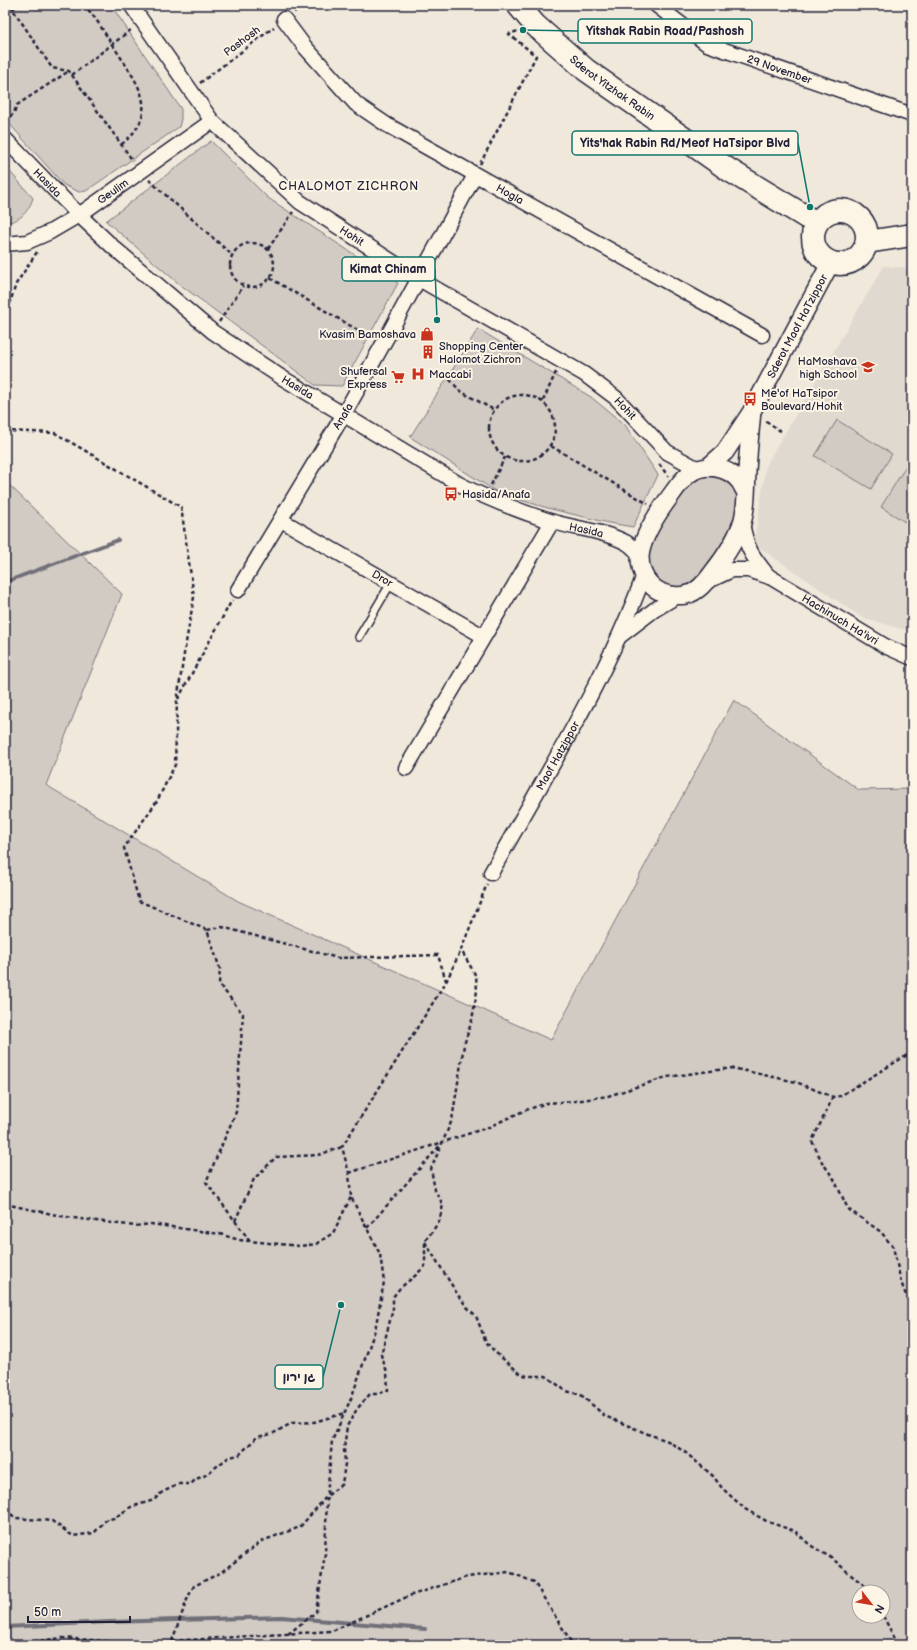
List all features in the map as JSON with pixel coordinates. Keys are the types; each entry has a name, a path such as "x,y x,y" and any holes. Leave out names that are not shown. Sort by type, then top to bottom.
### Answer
{"main road":[{"name":"Sderot Yitzhak Rabin","path":"518,5 535,25 586,70 729,170 816,224"},
{"path":"837,209 845,210 854,213 865,225 867,242 864,250 858,258 840,264 823,258 813,242 813,232 816,224 829,212 837,209"},
{"path":"867,242 912,235"}],"street":[{"name":"Hohit","path":"131,5 212,121 300,202 419,278 561,360 616,398 668,452 703,468"},
{"name":"29 November","path":"656,5 706,44 912,115"},
{"name":"Hogla","path":"284,19 305,47 356,104 386,125 762,336"},
{"name":"Geulim","path":"5,244 27,242 50,232 80,215 212,121"},
{"name":"Hasida","path":"8,133 80,215 119,252 213,332 281,377 459,484 485,497 552,522 608,536 628,543 640,555"},
{"name":"Anafa","path":"238,590 344,414 475,175"},
{"name":"Sderot Maof HaTzippor","path":"703,468 725,452 752,412 831,262"},
{"name":"Sderot Maof HaTzippor","path":"746,493 752,412"},
{"path":"703,468 720,468 731,473 740,482 746,493 746,504 742,523 721,562 697,590 677,596 667,595 657,591 649,584 640,566 640,555 649,531 660,511 688,474 703,468"},
{"name":"Dror","path":"281,520 483,636"},
{"path":"406,768 552,522"},
{"name":"Hachinuch Ha'ivri","path":"742,523 746,543 754,559 770,577"},
{"name":"Hachinuch Ha'ivri","path":"704,583 732,570 748,570 770,577 885,646 912,658"},
{"name":"Maof Hatzippor","path":"491,873 575,724 620,637 644,576"},
{"name":"Maof Hatzippor","path":"620,637 654,610 677,596"}],"lane":[{"path":"358,637 391,583"}],"path":[{"path":"10,5 52,68 69,71 122,144 140,172 232,255"},
{"path":"12,9 19,5"},
{"path":"83,5 91,13 137,83 143,96 141,123 133,135 122,144"},
{"name":"Pashosh","path":"191,92 304,5"},
{"path":"72,75 142,22"},
{"path":"475,175 536,56 509,34 535,25"},
{"path":"8,133 5,122 14,113 17,105 69,71"},
{"path":"268,249 300,202"},
{"path":"5,318 16,284 50,232"},
{"path":"248,243 256,243 268,249 272,255 274,263 270,278 258,286 251,287 244,286 233,277 230,270 230,263 232,255 237,248 248,243"},
{"path":"270,278 383,345"},
{"path":"213,332 244,286"},
{"path":"214,315 226,324"},
{"path":"544,401 561,360"},
{"path":"445,374 460,391 494,410"},
{"path":"522,394 534,396 544,401 550,408 554,417 555,432 550,446 544,454 535,459 525,461 505,457 497,450 490,436 489,420 494,410 501,401 511,396 522,394"},
{"path":"5,432 55,433 181,507 194,597 177,702 175,765 157,801 124,848 139,901 207,930 222,927 338,958 438,955 446,982"},
{"path":"550,446 660,511"},
{"path":"485,497 505,457"},
{"path":"177,702 238,590"},
{"path":"235,1221 254,1179 276,1156 318,1155 342,1147 446,982 461,950 491,873"},
{"path":"207,930 220,969 219,984 243,1014 236,1112 206,1182 250,1241"},
{"path":"172,1641 188,1596 194,1586 220,1573 262,1540 300,1527 327,1496 342,1484 345,1464 344,1449 347,1426 357,1409 370,1394 378,1394 388,1390 388,1372 381,1355 393,1310 393,1297 400,1288 425,1266 425,1241 439,1222 443,1205 436,1190 431,1169 452,1120 464,1046 472,1020 477,991 476,976 461,950"},
{"path":"349,1173 490,1127 523,1111 547,1103 575,1101 608,1096 667,1077 732,1068 796,1082 833,1097 840,1096 912,1052"},
{"path":"833,1097 812,1141 848,1209 881,1232 893,1247 901,1282 912,1311"},
{"path":"367,1228 443,1142"},
{"path":"288,1634 316,1612 325,1554 327,1496 332,1441 352,1396 375,1330 384,1282 380,1254 351,1197 349,1173 342,1147"},
{"path":"5,1204 66,1217 135,1226 151,1224 220,1234 250,1241 300,1246 316,1244 333,1233 351,1197"},
{"path":"425,1241 458,1295 467,1308 476,1316 486,1342 496,1353 521,1374 527,1376 546,1376 566,1391 581,1395 605,1416 668,1441 686,1453 713,1476 722,1488 745,1510 768,1522 795,1531 810,1545 833,1559 863,1584"},
{"path":"5,1510 16,1518 52,1521 73,1536 94,1533 106,1520 114,1518 131,1507 154,1500 161,1493 179,1484 191,1484 196,1478 204,1476 229,1457 239,1455 257,1437 272,1434 292,1423 314,1422 345,1412"},
{"path":"6,1645 62,1638 162,1645 172,1641 332,1631 421,1592 467,1577 509,1572 534,1582 573,1645"},
{"path":"887,1624 896,1645"}],"shaded area":[{"path":"5,5 111,5 181,109 179,127 86,191 79,192 64,185 5,119"},
{"path":"211,141 268,198 398,283 342,386 315,385 178,283 106,221"},
{"path":"5,166 33,198 26,212 19,218 10,222 5,222"},
{"name":"HaMoshava high School","path":"884,266 912,268 912,632 861,617 754,544 766,465"},
{"path":"478,329 591,397 625,425 658,475 633,527 609,523 551,509 500,494 410,437"},
{"path":"837,420 892,454 871,489 815,456"},
{"path":"909,461 912,463 912,509 905,522 881,507"},
{"path":"706,476 721,479 734,488 739,498 739,508 736,520 723,548 705,573 696,582 683,588 665,585 659,581 651,571 648,558 649,544 678,496 690,483"},
{"path":"5,481 122,594 46,785 238,901 551,1040 734,700 859,790 912,789 912,1645 5,1645"}],"waterway":[{"path":"5,582 118,540"},
{"path":"5,1627 281,1617 425,1629"}],"place":[{"name":"Yitshak Rabin Road/Pashosh","path":"523,30"},
{"name":"Yits'hak Rabin Rd/Meof HaTsipor Blvd","path":"810,207"},
{"name":"Kimat Chinam","path":"437,320"},
{"name":"Kvasim Bamoshava","path":"427,334"},
{"name":"Shopping Center Halomot Zichron","path":"428,352"},
{"name":"HaMoshava high School","path":"868,367"},
{"name":"Maccabi","path":"418,374"},
{"name":"Shufersal Express","path":"398,377"},
{"name":"Me'of HaTsipor Boulevard/Hohit","path":"750,399"},
{"name":"Hasida/Anafa","path":"451,494"},
{"name":"גן ירון","path":"341,1305"}],"district":[{"name":"CHALOMOT ZICHRON","path":"349,186"}]}
